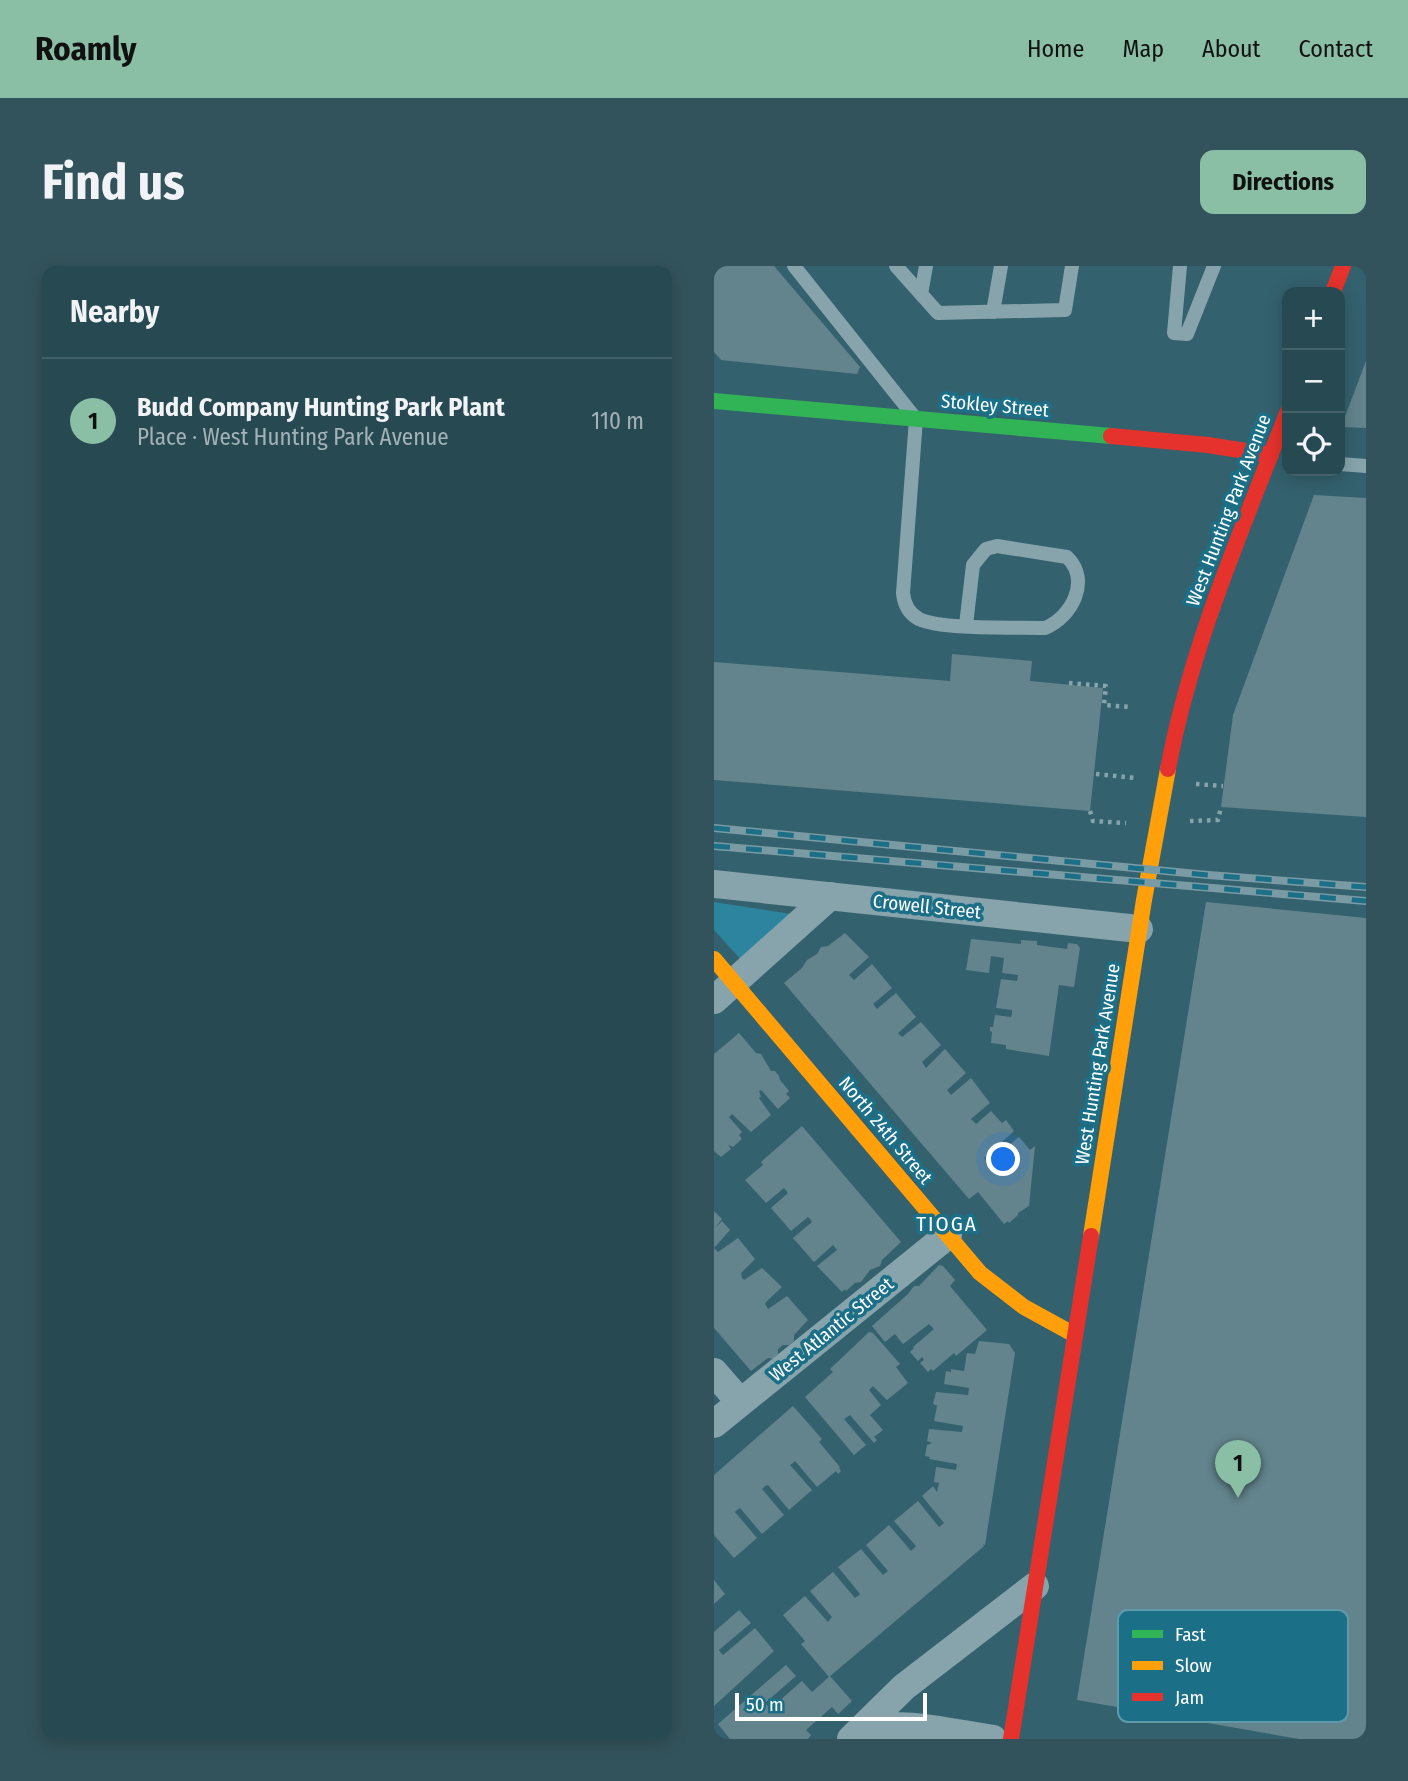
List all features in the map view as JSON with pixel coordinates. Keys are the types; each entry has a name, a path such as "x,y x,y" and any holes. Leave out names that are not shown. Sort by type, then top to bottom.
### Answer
{"main road":[{"path":"1335,287 1343,266"},
{"name":"Stokley Street","path":"714,401 1208,445 1279,456"},
{"name":"West Hunting Park Avenue","path":"1011,1739 1139,929 1185,688 1279,456 1287,413"},
{"name":"North 24th Street","path":"714,959 724,992 993,1285 1024,1307 1075,1335"}],"street":[{"name":"Crowell Street","path":"714,884 1139,929"},
{"path":"724,992 830,896"},
{"name":"West Atlantic Street","path":"714,1424 948,1235"},
{"path":"714,1372 740,1402"},
{"path":"852,1738 904,1687 1035,1586"},
{"path":"852,1738 871,1729 894,1726 993,1739"}],"lane":[{"path":"794,266 916,419 903,593 909,612 929,622 966,625 1045,628 1058,623 1077,593 1079,575 1075,564 1067,557 997,546 986,549 972,565 966,625"},
{"path":"896,266 938,313 1065,310 1072,266"},
{"path":"921,294 926,266"},
{"path":"993,312 1001,266"},
{"path":"1180,266 1174,333 1187,334 1214,266"},
{"path":"1345,464 1366,466"}],"path":[{"path":"1069,683 1106,686 1104,705 1130,707"}],"shaded area":[{"path":"714,902 798,915 744,963 714,930"}],"building":[{"path":"714,266 774,266 860,367 857,374 721,360 714,352"},
{"path":"1366,361 1366,428 1345,427 1345,416"},
{"path":"1314,495 1366,498 1366,817 1221,807 1233,715"},
{"path":"952,654 1032,661 1030,681 1103,688 1090,811 714,780 714,662 950,681"},
{"path":"1206,902 1366,918 1366,1739 1299,1739 1202,1722 1348,1722 1348,1610 1118,1610 1118,1707 1077,1700"},
{"path":"845,933 869,957 849,975 854,980 872,964 892,988 873,1004 877,1009 896,993 916,1017 898,1033 902,1037 921,1022 941,1045 922,1062 926,1068 945,1049 966,1073 947,1090 951,1095 971,1078 990,1103 971,1119 976,1124 991,1111 1002,1123 1006,1120 1014,1131 984,1158 988,1163 1019,1137 1030,1150 1035,1146 1029,1206 1009,1223 1008,1221 1004,1224 978,1192 969,1199 784,983 817,954 821,947 828,946"},
{"path":"971,939 1021,944 1021,940 1037,941 1037,945 1067,949 1068,943 1077,944 1080,948 1074,987 1059,985 1049,1056 1006,1049 1006,1045 991,1043 990,1027 993,1027 995,1015 1011,1017 1012,1014 1012,1010 996,1008 1001,979 1017,981 1018,975 1002,973 1004,958 991,956 989,973 966,970"},
{"path":"739,1033 756,1053 761,1054 771,1071 775,1071 779,1076 789,1091 786,1094 790,1098 778,1109 761,1090 759,1091 759,1098 771,1115 751,1132 732,1114 729,1117 742,1132 739,1135 742,1139 733,1147 728,1145 731,1149 721,1157 714,1151 714,1054"},
{"path":"802,1126 901,1242 882,1260 880,1266 870,1270 861,1282 855,1283 846,1291 845,1289 842,1292 817,1266 837,1250 833,1245 814,1262 793,1238 812,1222 810,1219 808,1217 791,1231 771,1208 788,1193 784,1188 766,1203 745,1180"},
{"path":"714,1211 722,1219 715,1228 722,1221 730,1230 714,1248"},
{"path":"738,1238 755,1259 741,1273 742,1278 744,1280 762,1268 782,1287 766,1302 768,1309 787,1296 808,1320 794,1335 794,1341 783,1345 773,1359 768,1358 751,1371 714,1328 714,1248 718,1252"},
{"path":"939,1265 955,1280 950,1286 987,1330 956,1356 954,1353 933,1371 931,1369 928,1372 920,1363 924,1360 922,1357 918,1361 910,1352 934,1329 929,1324 903,1344 895,1334 885,1342 872,1326"},
{"path":"869,1332 873,1333 900,1364 896,1367 908,1383 887,1400 873,1386 869,1390 881,1405 870,1415 883,1430 874,1437 877,1440 874,1443 850,1415 844,1419 866,1445 854,1455 805,1397 833,1372 830,1369"},
{"path":"979,1341 1009,1344 1015,1353 985,1545 829,1677 801,1644 805,1641 783,1615 805,1596 828,1622 832,1617 810,1591 833,1572 855,1598 858,1596 860,1594 838,1567 861,1549 883,1575 888,1571 866,1545 889,1525 911,1551 916,1546 894,1521 918,1501 939,1527 944,1523 922,1496 933,1486 937,1492 939,1483 934,1482 936,1467 956,1470 957,1464 925,1456 927,1445 932,1443 927,1441 929,1429 962,1432 963,1426 934,1421 938,1406 933,1404 936,1392 968,1395 969,1388 944,1384 946,1371 964,1371 967,1353 975,1354"},
{"path":"793,1406 822,1439 819,1442 841,1471 838,1474 836,1471 817,1487 795,1461 790,1465 812,1490 789,1510 768,1485 765,1486 762,1489 784,1515 762,1534 740,1508 737,1510 735,1512 757,1538 734,1558 714,1535 714,1475"},
{"path":"714,1580 725,1594 714,1604"},
{"path":"739,1610 751,1623 719,1650 721,1653 723,1655 755,1628 774,1651 714,1706 714,1632"},
{"path":"786,1665 796,1676 765,1703 770,1709 802,1681 812,1692 830,1676 852,1701 838,1714 832,1707 806,1730 811,1735 808,1739 730,1739 718,1724"}],"railway":[{"path":"714,828 1208,875 1366,887"},
{"path":"714,846 1366,901"}],"traffic: fast":[{"path":"714,401 1111,436"}],"traffic: slow":[{"path":"1091,1236 1144,900 1168,769"},
{"path":"714,959 980,1273 1024,1307 1075,1335"}],"traffic: jam":[{"path":"1335,287 1343,266"},
{"path":"1168,769 1178,723 1204,633 1282,426"},
{"path":"1111,436 1208,445 1271,455"},
{"path":"1011,1739 1091,1236"}],"place":[{"name":"Budd Company Hunting Park Plant","path":"1238,1498"}],"district":[{"name":"TIOGA","path":"947,1224"}]}
